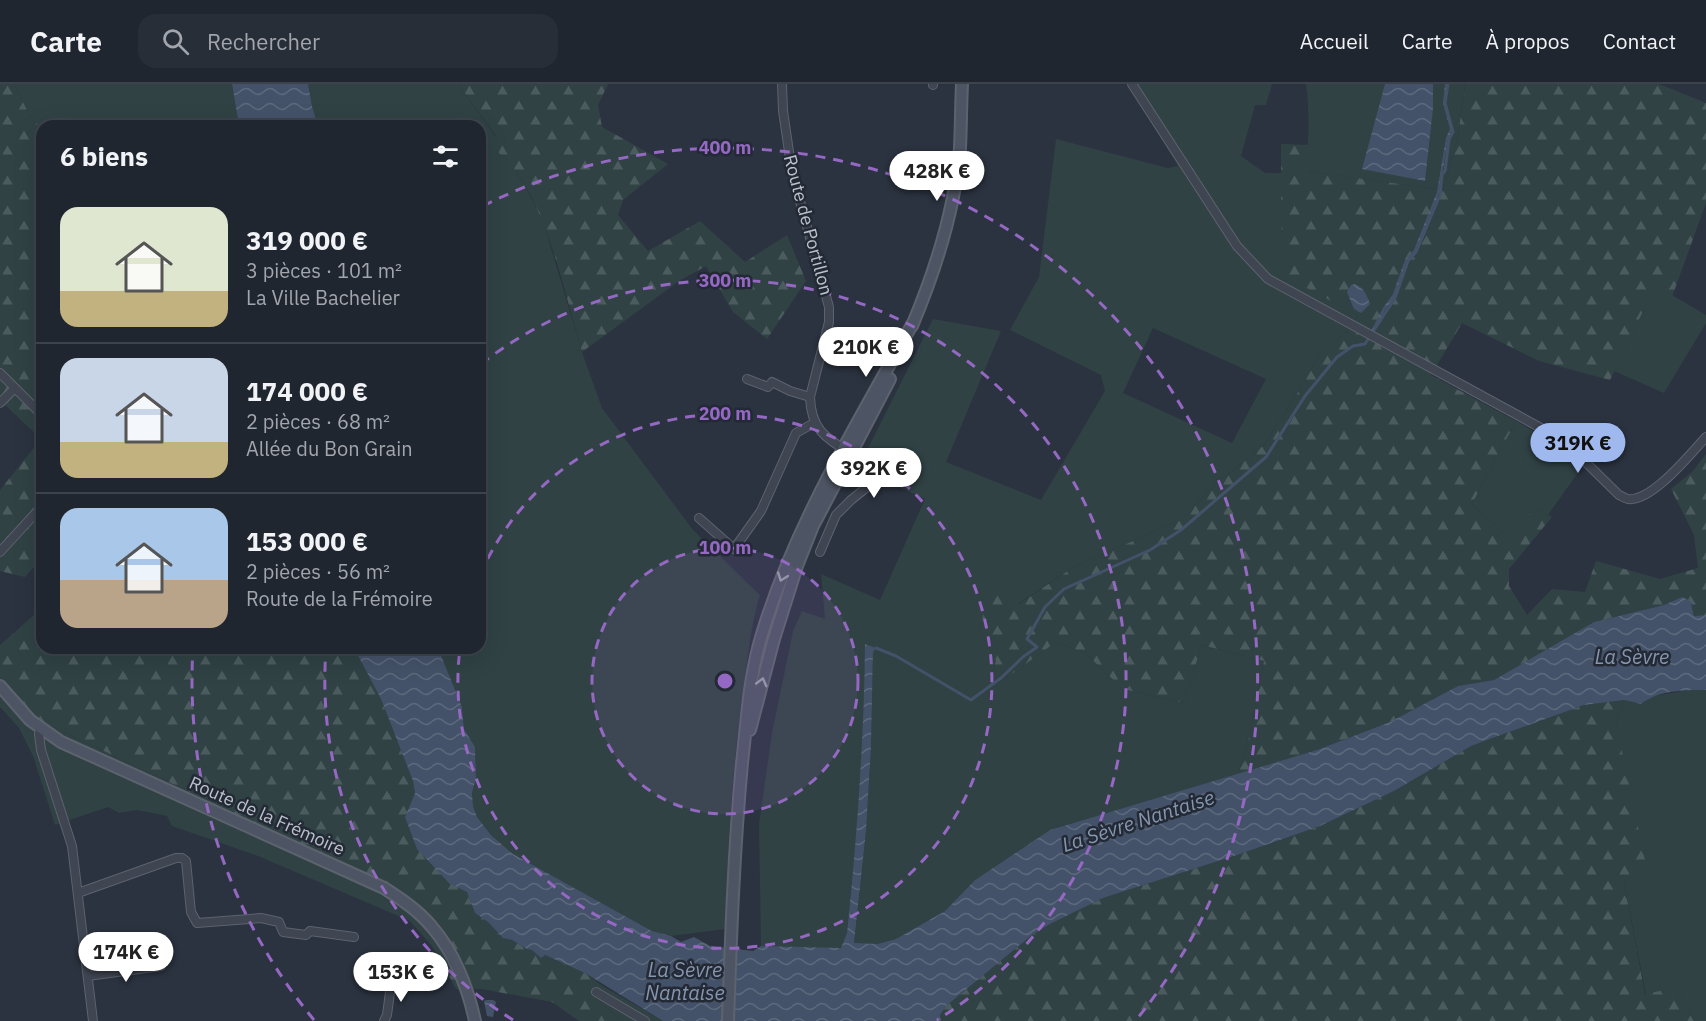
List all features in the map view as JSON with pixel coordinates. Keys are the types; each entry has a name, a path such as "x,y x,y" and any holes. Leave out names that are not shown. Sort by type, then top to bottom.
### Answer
{"street":[{"name":"Route de Portillon","path":"782,84 784,121 792,172 830,307 829,322 810,397 814,423"},
{"path":"729,1021 738,805 748,696 762,635 795,542 890,379 937,264 950,210 960,149 962,84"},
{"path":"1132,84 1237,246 1268,279 1283,289 1563,440 1612,491 1629,499 1641,496 1663,483 1706,437"},
{"path":"0,373 36,409"},
{"path":"747,379 768,387 772,382 789,391 810,397"},
{"path":"0,403 15,388"},
{"path":"699,518 734,549 761,511 796,433 814,423 829,440 869,464 874,477 867,489 851,500 836,515 820,552"},
{"path":"743,759 765,672 789,592 813,526 847,451"},
{"path":"0,552 36,513"},
{"name":"Route de la Frémoire","path":"0,686 30,720 61,742 363,876 410,905 437,934 454,962 475,1021"},
{"path":"40,729 41,750 72,846 93,1021"},
{"path":"78,893 176,858 182,858 186,861 191,912 197,923 261,918 279,922 283,932 306,935 310,931 354,937"},
{"path":"88,976 161,966"},
{"path":"384,1021 387,1015 392,977"},
{"path":"596,992 645,1021"}],"green space":[{"path":"0,84 14,84 31,118 36,123 36,434 0,400"},
{"path":"14,84 232,84 238,120 36,120 36,123 31,118"},
{"path":"308,84 458,84 484,120 316,120"},
{"path":"458,84 608,84 598,105 602,127 668,164 623,200 618,215 648,251 700,221 745,262 787,235 806,281 767,339 733,312 706,266 679,281 582,352 546,230 525,185 512,166 489,144 496,136"},
{"path":"1136,84 1272,84 1266,105 1255,105 1241,156 1265,173 1281,173 1285,275 1358,315 1349,330 1318,357 1263,446 1221,480 1180,520 1072,568 1018,604 995,577 980,629 996,661 985,693 1056,642 1085,653 1123,689 1183,703 1202,645 1264,661 1250,734 1238,774 1050,830 975,880 945,911 896,939 877,944 854,944 866,831 873,651 876,648 866,644 861,789 847,933 841,949 761,946 759,824 772,733 793,631 802,611 825,619 821,574 880,600 925,499 858,468 933,319 1001,331 946,462 1041,500 1105,391 1101,375 1010,330 1039,277 1056,139 1168,168 1178,166 1132,91 1138,87","holes":["1153,328 1266,379 1232,443 1123,393"]},
{"path":"1306,84 1465,84 1458,136 1443,190 1305,171 1308,128"},
{"path":"1465,84 1659,84 1706,103 1706,203 1672,297 1660,289 1647,303 1610,380 1539,361 1462,323 1431,375 1516,421 1472,504 1509,538 1535,508 1552,517 1509,569 1509,586 1527,615 1552,589 1585,592 1596,561 1660,579 1698,568 1694,535 1671,489 1692,472 1706,454 1706,615 1694,616 1691,604 1682,597 1664,605 1594,622 1494,680 1458,686 1390,722 1317,750 1238,774 1250,734 1264,661 1202,645 1183,703 1123,689 1085,653 1056,642 984,694 996,661 980,629 990,584 996,577 1016,604 1019,604 1072,568 1180,520 1221,480 1263,446 1318,357 1349,330 1358,315 1284,276 1281,144 1309,145 1306,171 1443,190 1458,136"},
{"path":"486,123 496,137 489,144 511,164 543,221 582,352 602,408 693,530 760,595 750,640 736,747 725,929 671,936 652,931 513,854 491,835 477,817 473,806 472,793 476,778 475,747 464,729 462,707 440,654 486,654"},
{"path":"1660,288 1706,315 1706,323 1664,393 1614,371 1647,303"},
{"path":"1516,421 1554,443 1580,470 1548,515 1535,508 1510,539 1472,504"},
{"path":"36,445 36,564 25,577 0,571 0,490"},
{"path":"36,613 36,654 357,654 381,699 413,781 415,793 405,817 450,883 467,892 475,913 488,922 503,938 532,950 541,958 545,955 585,973 601,985 596,999 622,1021 579,1021 552,1002 482,989 456,989 432,946 410,921 352,870 35,718 0,678 0,645"},
{"path":"0,678 35,718 352,870 410,921 258,856 172,826 167,816 137,810 119,813 108,807 55,825 33,756 19,728 0,707"},
{"path":"1688,690 1706,690 1706,1021 1695,1021 1675,988 1646,995 1624,883 1616,723 1624,700 1641,704 1650,697"},
{"path":"1624,700 1616,723 1646,865 1624,883 1645,994 1675,988 1695,1021 941,1021 940,1015 946,1006 1032,935 1103,898 1320,826 1394,791 1471,746 1584,705"},
{"path":"601,985 663,1021 622,1021 596,999"}],"water":[{"path":"232,84 308,84 316,120 238,120"},
{"path":"1385,84 1433,84 1433,108 1425,181 1362,169"},
{"path":"1445,84 1448,86 1445,105 1452,130 1448,139 1439,193 1416,251 1407,259 1397,292 1373,332 1371,331 1383,308 1393,294 1405,260 1414,250 1437,192 1446,138 1450,129 1443,103"},
{"path":"1355,284 1365,292 1370,304 1361,313 1354,309 1347,292 1351,285"},
{"name":"La Sèvre","path":"1682,597 1696,604 1691,604 1694,616 1706,615 1706,690 1664,693 1641,704 1624,700 1584,705 1471,746 1394,791 1320,826 1103,898 1032,935 946,1006 940,1015 941,1021 663,1021 585,973 545,955 541,958 532,950 503,938 488,922 475,913 467,892 450,884 417,849 405,817 415,793 413,781 381,699 357,654 440,654 462,707 464,729 475,747 476,778 472,793 473,806 477,817 491,835 513,854 652,931 671,936 681,942 694,937 710,946 753,951 761,946 841,948 847,933 857,825 865,644 876,648 873,652 866,831 854,943 877,944 896,939 945,911 975,880 1050,830 1317,750 1390,722 1458,686 1494,680 1594,622 1664,605"},
{"path":"484,1001 496,1002 493,1017 487,1016"}],"waterway":[{"path":"876,648 896,656 971,700 1037,647 1027,639 1045,607 1064,589 1150,550 1181,530 1266,457 1305,396 1337,357 1353,346 1365,344 1395,298 1408,261 1416,252 1440,195 1449,139 1453,132 1445,103 1448,84"}],"water label":[{"name":"La Sèvre Nantaise","path":"1138,821"},
{"name":"La Sèvre Nantaise","path":"685,982"}]}
